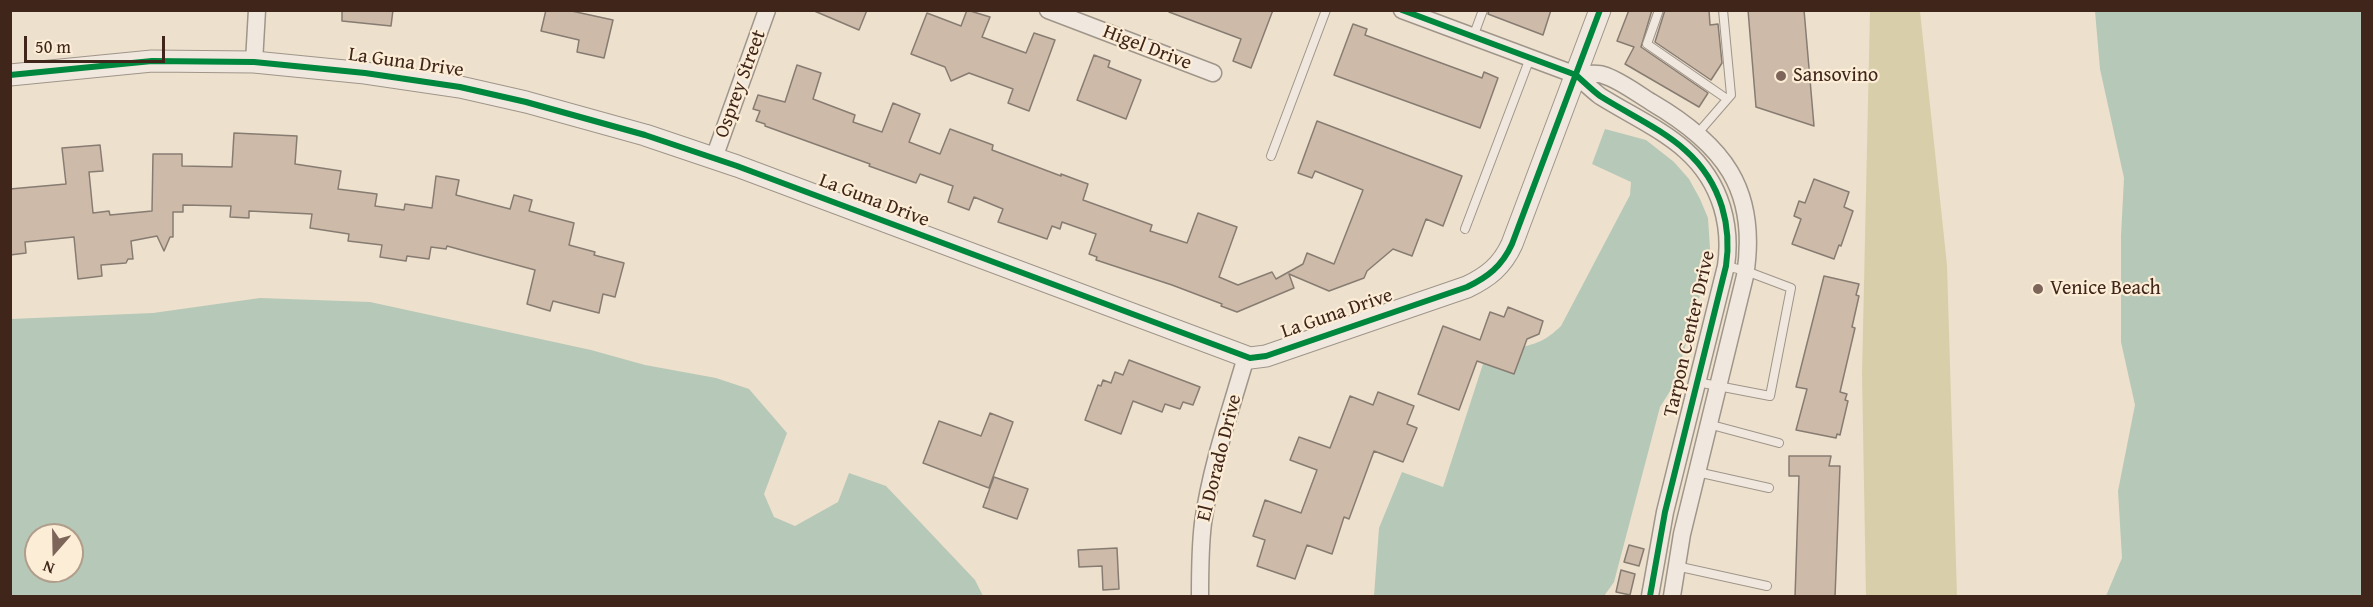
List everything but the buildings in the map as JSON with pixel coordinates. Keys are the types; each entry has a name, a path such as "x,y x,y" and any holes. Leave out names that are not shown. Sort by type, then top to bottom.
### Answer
{"street":[{"path":"254,62 258,10"},
{"name":"Osprey Street","path":"714,158 767,10"},
{"name":"Higel Drive","path":"1048,10 1213,73"},
{"path":"1402,10 1576,75"},
{"name":"La Guna Drive","path":"10,75 152,61 254,62 365,73 460,87 580,116 714,158 1246,357 1266,356 1467,287 1488,276 1504,260 1512,244 1600,10"},
{"name":"Tarpon Center Drive","path":"1576,75 1603,74 1680,118 1698,133 1727,167 1742,200 1749,243 1746,270 1697,472 1676,566 1672,597"},
{"name":"Tarpon Center Drive","path":"1576,75 1598,94 1679,144 1707,173 1717,190 1728,233 1726,266 1665,512 1650,597"},
{"name":"El Dorado Drive","path":"1200,597 1200,552 1206,506 1221,439 1246,357"}],"lane":[{"path":"1271,156 1326,10"},
{"path":"1473,37 1483,10"},
{"path":"1659,10 1647,44 1727,99"},
{"path":"1698,133 1731,94 1723,10"},
{"path":"1465,229 1530,58"},
{"path":"1697,382 1770,396 1791,288 1746,270 1726,266"},
{"path":"1708,424 1779,443"},
{"path":"1697,472 1769,488"},
{"path":"1676,566 1767,586"}],"shaded area":[{"path":"1870,11 1920,11 1947,265 1957,596 1866,596 1862,374"},
{"path":"2095,11 2362,11 2362,596 2106,596 2122,558 2118,491 2135,405 2121,342 2121,236 2124,178 2100,69"},
{"path":"1605,129 1646,140 1674,162 1689,179 1708,218 1710,249 1703,285 1674,385 1660,407 1614,582 1604,596 1374,596 1379,528 1402,472 1443,487 1483,364 1509,351 1541,341 1561,326 1630,195 1631,182 1592,164"},
{"path":"260,298 370,302 591,350 645,365 716,378 749,389 787,433 764,494 774,517 795,526 838,502 849,473 886,486 975,580 983,596 11,596 11,319 153,313"}],"cycle path":[{"path":"1402,10 1576,75 1600,96 1673,140 1688,153 1702,168 1722,207 1728,244 1726,266 1665,512 1650,596"},
{"path":"10,75 152,61 254,62 365,73 460,87 526,102 645,135 737,166 1250,358 1266,356 1467,287 1494,270 1504,259 1512,244 1600,10"}],"place":[{"name":"Sansovino","path":"1781,76"},
{"name":"Venice Beach","path":"2038,289"}]}
